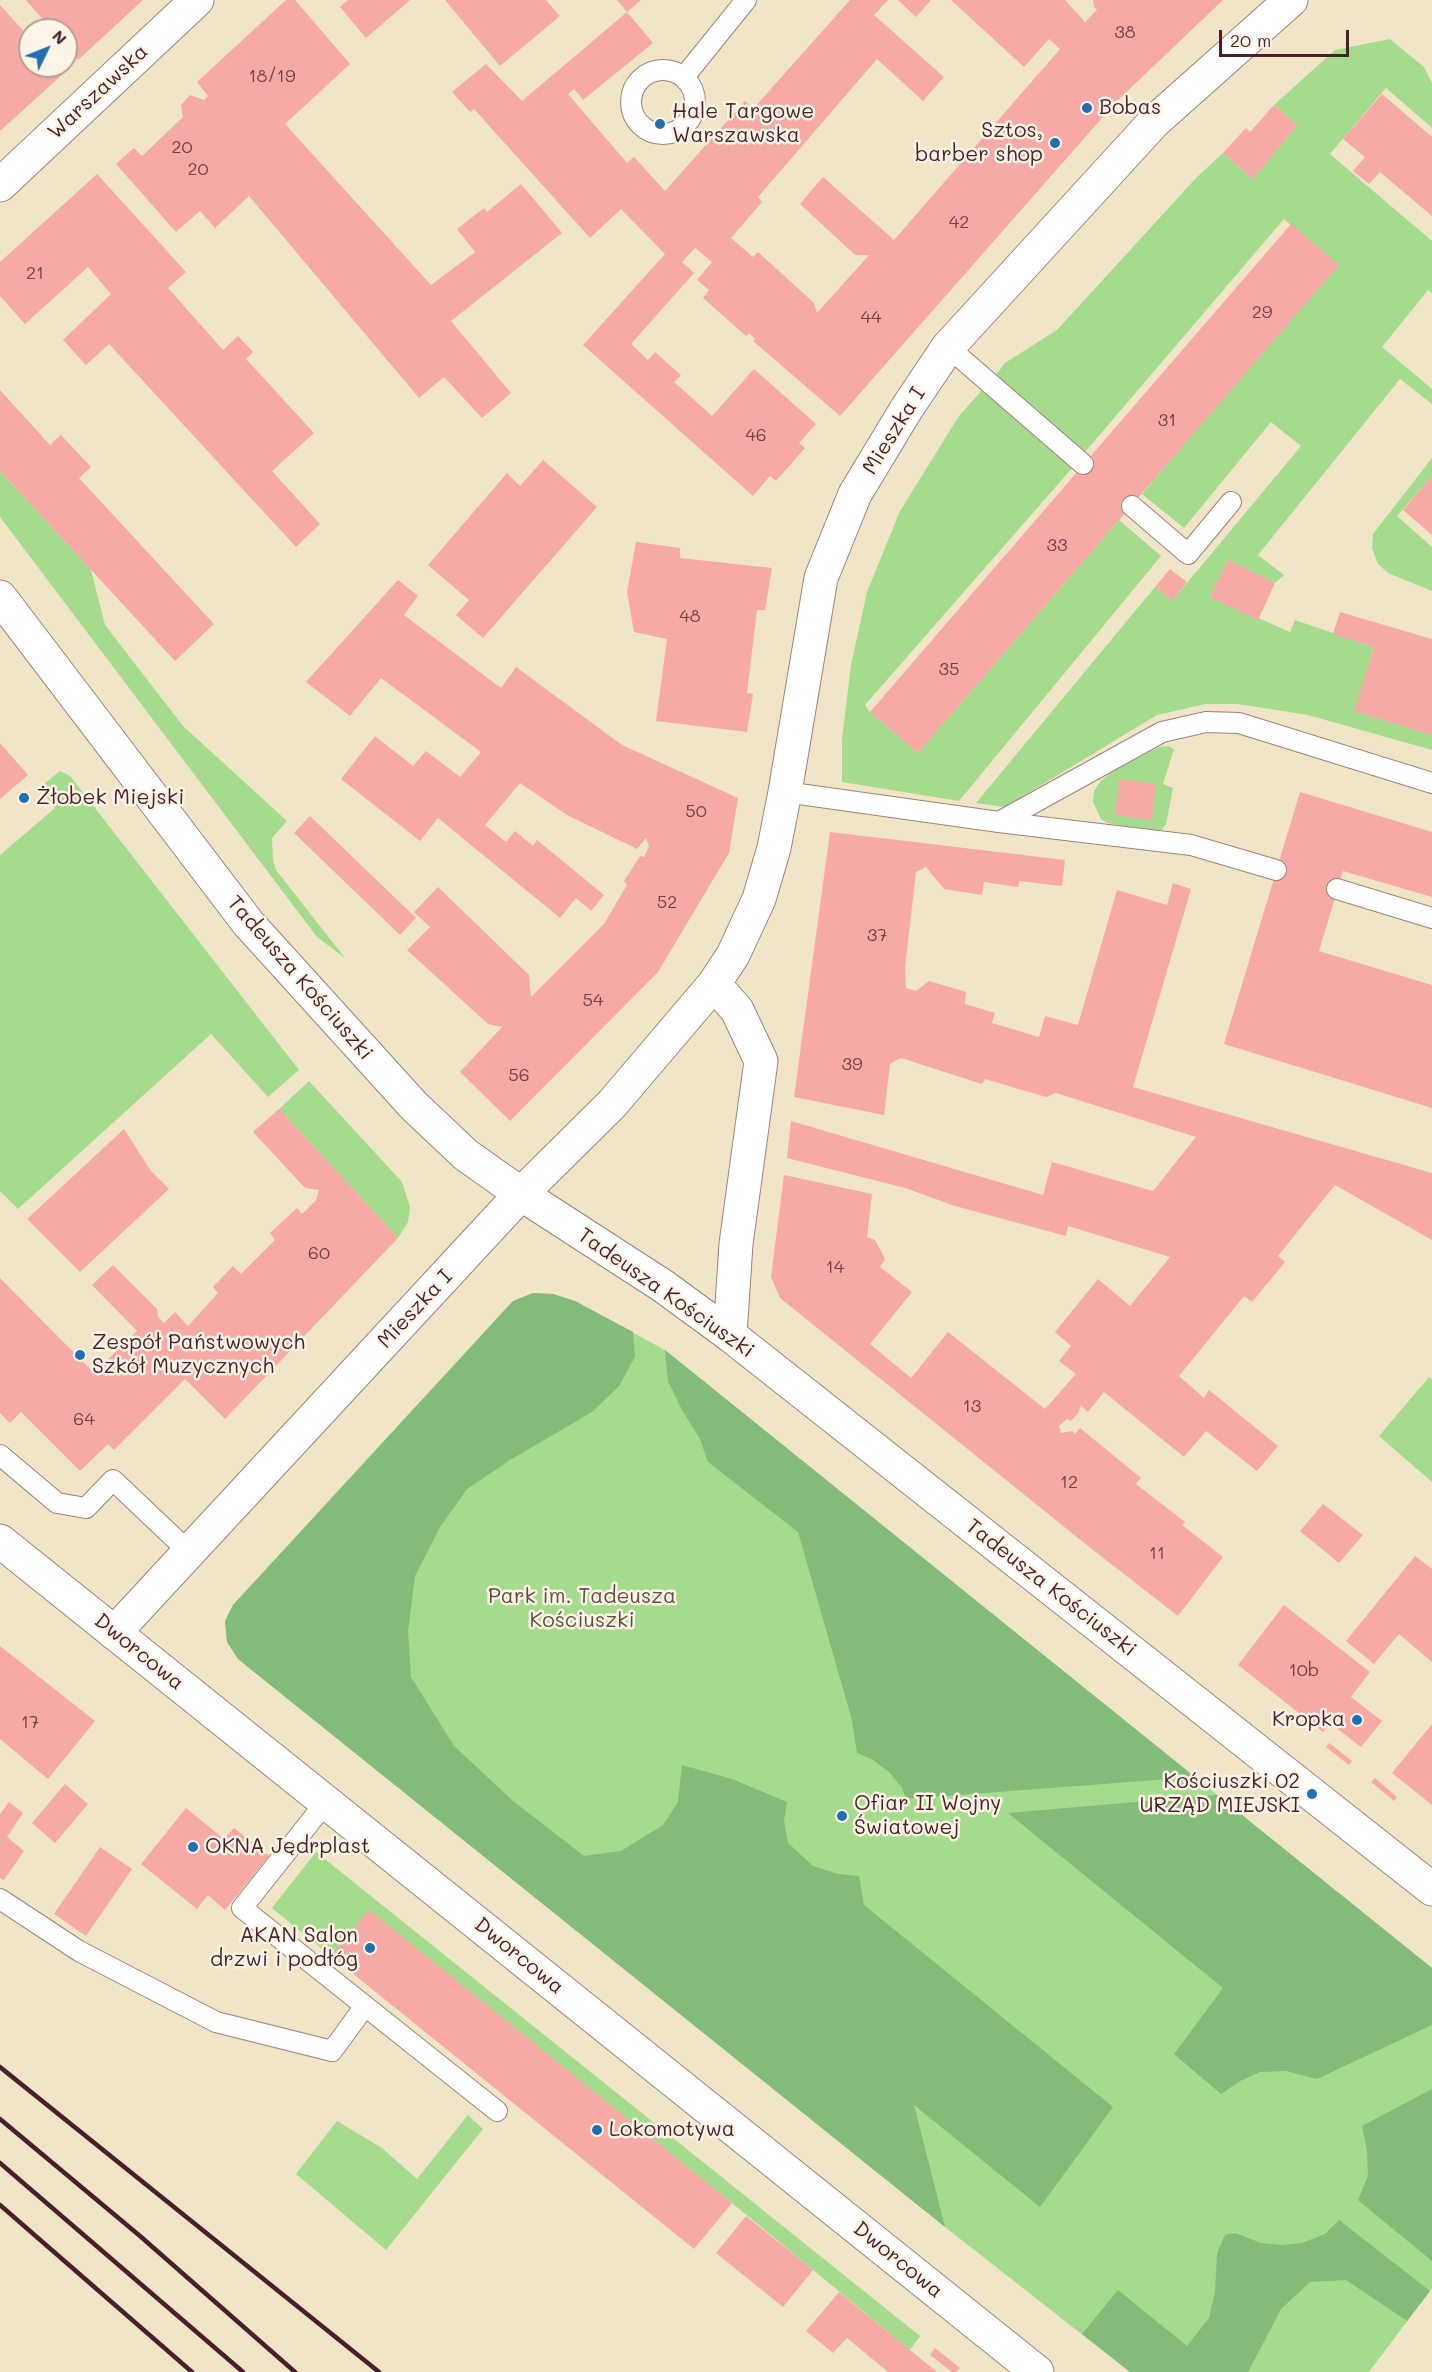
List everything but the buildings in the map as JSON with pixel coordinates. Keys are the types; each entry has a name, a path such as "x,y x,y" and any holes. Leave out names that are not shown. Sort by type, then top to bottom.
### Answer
{"street":[{"name":"Warszawska","path":"0,185 196,0"},
{"name":"Mieszka I","path":"114,1633 520,1194 612,1104 714,984 733,955 759,899 774,848 821,578 855,494 907,408 948,347 1154,122 1291,0"},
{"name":"Tadeusza Kościuszki","path":"0,597 248,923 414,1106 466,1155 520,1194 603,1246 730,1335 1432,1889"},
{"path":"714,984 737,1010 761,1061 736,1244 730,1335"},
{"name":"Dworcowa","path":"0,1541 1037,2372"}],"lane":[{"path":"684,77 746,0"},
{"path":"948,347 1083,464"},
{"path":"1132,506 1188,554 1231,502"},
{"path":"999,822 1162,732 1206,722 1239,723 1432,783"},
{"path":"785,792 999,822 1191,844 1276,870"},
{"path":"1337,889 1432,918"},
{"path":"0,1455 57,1503 86,1508 113,1480 189,1552"},
{"path":"326,1802 242,1908 497,2111"},
{"path":"0,1899 79,1951 216,2022 332,2051 365,2006"}],"green space":[{"path":"1390,39 1424,67 1432,83 1432,128 1386,88 1330,154 1432,241 1432,293 1428,290 1382,347 1432,389 1432,404 1400,379 1258,555 1284,575 1275,583 1228,560 1210,597 1290,632 1295,620 1374,647 1355,711 1432,735 1432,750 1308,715 1238,704 1206,704 1157,715 1005,807 976,803 1155,587 1172,601 1301,446 1271,422 1184,528 1142,494 1336,264 1284,219 1085,452 995,376 1005,363 1057,330 1197,177 1223,153 1253,179 1297,126 1274,105 1335,50"},
{"path":"983,389 1073,467 865,705 870,712 918,753 1119,520 1161,556 959,801 842,782 842,739 851,665 867,592 900,511 959,416"},
{"path":"1432,458 1432,476 1397,516 1432,547 1432,591 1388,573 1378,564 1372,548 1373,534"},
{"path":"0,471 91,570 105,625 183,726 287,821 272,838 276,870 345,958 317,937 0,517"},
{"path":"1168,746 1174,749 1163,784 1173,788 1166,824 1162,830 1156,832 1108,823 1101,819 1093,802 1094,791 1100,782 1113,771 1159,747"},
{"path":"60,771 70,776 299,1070 268,1097 211,1034 18,1209 0,1191 0,855 55,808 39,788"},
{"path":"309,1081 402,1182 410,1207 408,1222 398,1238 279,1109"},
{"name":"Park im. Tadeusza Kościuszki","path":"533,1293 553,1294 575,1301 665,1350 1432,1968 1432,2288 1369,2372 1130,2372 945,2227 238,1659 227,1642 225,1621 233,1605 513,1301"},
{"path":"533,1293 553,1294 575,1301 633,1332 635,1357 619,1386 592,1412 510,1460 467,1489 440,1527 415,1576 408,1631 411,1677 454,1746 513,1801 584,1856 621,1851 663,1825 678,1802 682,1765 732,1779 787,1802 784,1821 788,1843 813,1866 838,1874 859,1876 864,1905 1113,2107 1040,2207 914,2105 945,2227 238,1659 227,1642 225,1621 233,1605 513,1301"},
{"path":"665,1350 1195,1777 906,1799 902,1788 890,1773 872,1759 857,1753 852,1720 798,1532 708,1462 700,1439 668,1381"},
{"path":"1429,1377 1432,1379 1432,1482 1379,1436"},
{"path":"1217,1795 1432,1968 1432,2025 1317,2079 1286,2071 1260,2072 1240,2081 1221,2094 1174,2054 1223,1988 1008,1813"},
{"path":"316,1852 920,2336 910,2350 732,2203 369,1911 331,1956 272,1908"},
{"path":"1432,2089 1432,2261 1358,2200 1368,2176 1367,2151 1362,2126"},
{"path":"468,2115 483,2129 386,2250 296,2174 337,2121 382,2148 417,2179"},
{"path":"1339,2220 1430,2291 1407,2321 1346,2280 1310,2282 1281,2309 1248,2372 1130,2372 1082,2334 1118,2290 1187,2346 1209,2318 1215,2292 1217,2253 1225,2235 1235,2233 1261,2243 1282,2245 1302,2243 1325,2234"}],"railway":[{"path":"0,2067 379,2372"},
{"path":"0,2119 140,2236 295,2372"},
{"path":"0,2163 243,2372"},
{"path":"0,2205 192,2372"}],"place":[{"name":"Bobas","path":"1087,108"},
{"name":"Hale Targowe Warszawska","path":"660,124"},
{"name":"Sztos, barber shop","path":"1055,143"},
{"name":"Żłobek Miejski","path":"24,798"},
{"name":"Zespół Państwowych Szkół Muzycznych","path":"80,1355"},
{"name":"Kropka","path":"1357,1720"},
{"name":"Kościuszki 02 URZĄD MIEJSKI","path":"1312,1794"},
{"name":"Ofiar II Wojny Światowej","path":"842,1816"},
{"name":"OKNA Jędrplast","path":"193,1847"},
{"name":"AKAN Salon drzwi i podłóg","path":"370,1948"},
{"name":"Lokomotywa","path":"597,2130"}]}
